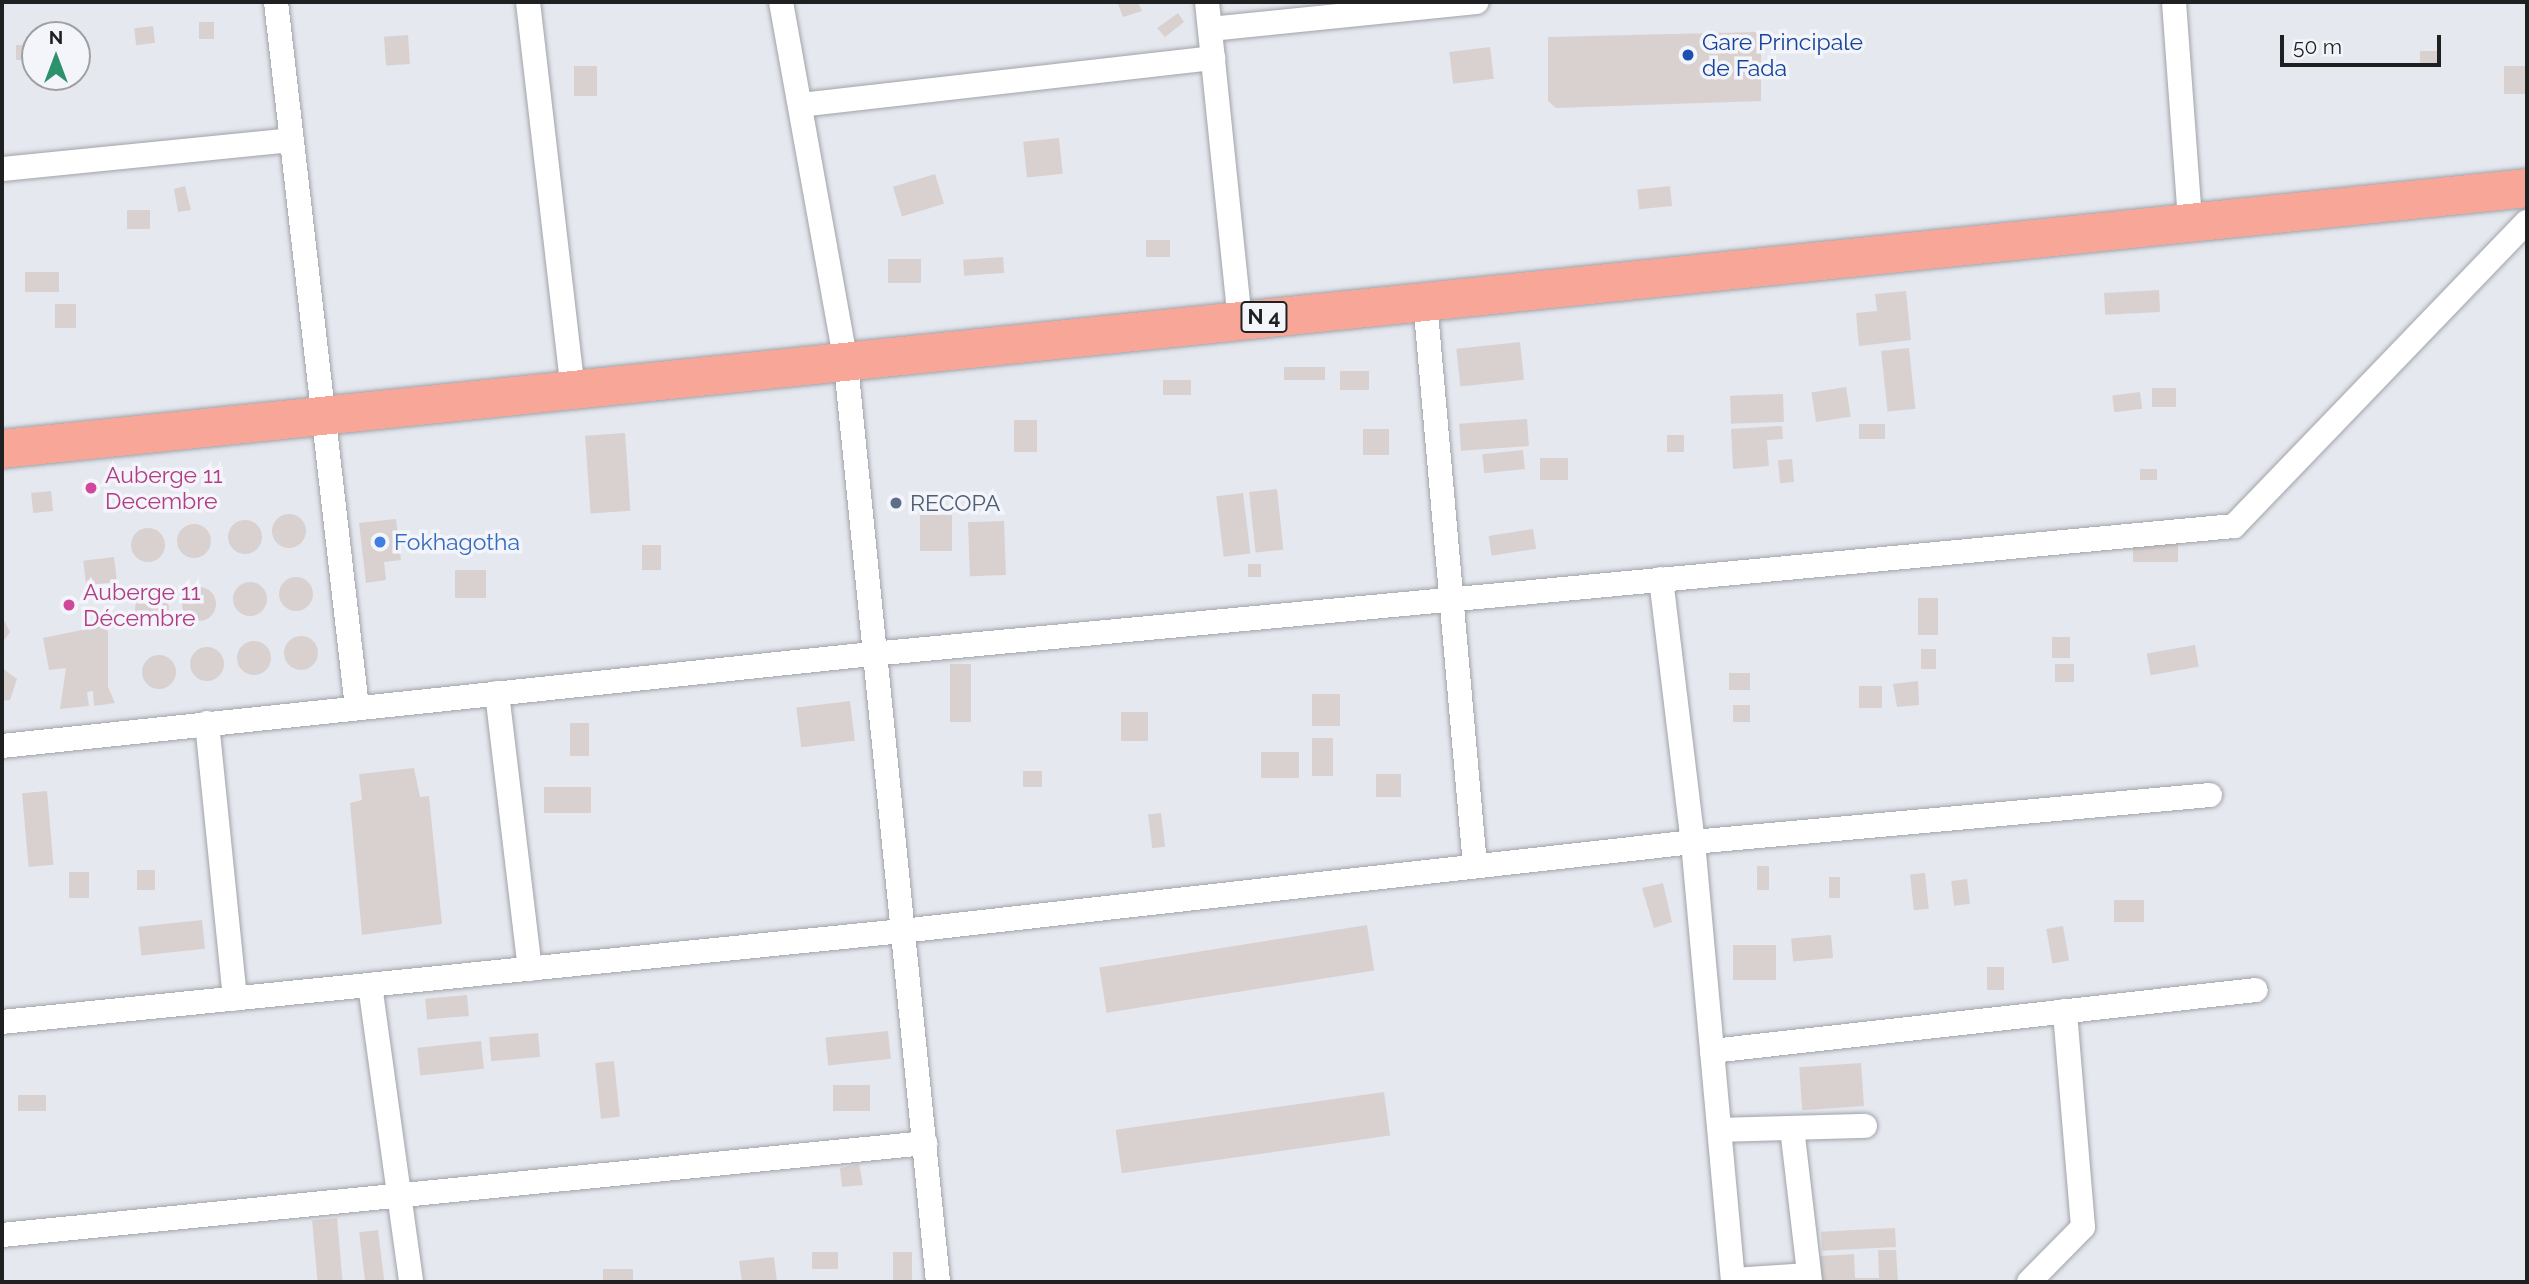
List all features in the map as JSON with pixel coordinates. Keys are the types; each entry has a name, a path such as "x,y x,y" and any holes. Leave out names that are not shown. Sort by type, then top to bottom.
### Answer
{"highway":[{"name":"N 4","path":"2,449 846,365 1240,320 2527,188"}],"street":[{"path":"276,2 357,707"},
{"path":"528,2 573,393"},
{"path":"781,2 846,365 872,654 938,1282"},
{"path":"1207,2 1240,320"},
{"path":"1210,29 1478,2"},
{"path":"2174,2 2190,222"},
{"path":"800,105 1213,58"},
{"path":"2,169 292,140"},
{"path":"2,746 872,654 2234,526 2527,222"},
{"path":"1425,301 1475,866"},
{"path":"1661,579 1693,842 1733,1281 1809,1279 1792,1128"},
{"path":"497,693 530,969"},
{"path":"207,723 235,999"},
{"path":"2,1022 902,931 1693,842 2210,795"},
{"path":"370,985 411,1282"},
{"path":"1712,1051 2256,990"},
{"path":"2029,1282 2083,1227 2065,1012"},
{"path":"1720,1130 1865,1126"},
{"path":"2,1235 925,1143"}],"building":[{"path":"1138,2 1142,11 1123,17 1118,4"},
{"path":"1178,13 1184,22 1165,37 1157,28"},
{"path":"199,22 214,22 214,39 199,39"},
{"path":"153,26 155,43 136,45 134,28"},
{"path":"1755,32 1761,37 1761,101 1556,108 1548,101 1548,37"},
{"path":"408,35 410,64 386,66 384,37"},
{"path":"16,45 21,45 21,60 16,60"},
{"path":"1490,47 1494,79 1453,84 1449,52"},
{"path":"2420,51 2438,51 2438,66 2420,66"},
{"path":"574,66 597,66 597,96 574,96"},
{"path":"2504,66 2527,66 2527,94 2504,94"},
{"path":"1059,138 1063,174 1027,178 1023,142"},
{"path":"935,174 944,204 902,217 893,187"},
{"path":"185,186 191,210 178,212 174,189"},
{"path":"1670,186 1672,206 1639,209 1637,189"},
{"path":"127,210 150,210 150,229 127,229"},
{"path":"1146,240 1170,240 1170,257 1146,257"},
{"path":"1003,257 1004,273 964,276 963,260"},
{"path":"888,259 921,259 921,283 888,283"},
{"path":"25,272 59,272 59,292 25,292"},
{"path":"2159,290 2160,312 2105,315 2104,293"},
{"path":"1906,291 1911,340 1859,346 1856,313 1877,311 1875,294"},
{"path":"55,304 76,304 76,328 55,328"},
{"path":"1520,342 1524,380 1460,386 1456,349"},
{"path":"1909,348 1915,409 1888,412 1881,351"},
{"path":"1284,367 1325,367 1325,380 1284,380"},
{"path":"1340,371 1369,371 1369,390 1340,390"},
{"path":"1163,380 1191,380 1191,395 1163,395"},
{"path":"1846,387 1851,417 1816,422 1811,392"},
{"path":"2152,388 2176,388 2176,407 2152,407"},
{"path":"2140,392 2142,409 2114,412 2112,395"},
{"path":"1783,394 1784,422 1731,424 1730,396"},
{"path":"1527,419 1529,446 1461,451 1459,424"},
{"path":"1014,420 1037,420 1037,452 1014,452"},
{"path":"1859,424 1885,424 1885,439 1859,439"},
{"path":"1782,426 1783,439 1767,440 1769,466 1733,469 1731,429"},
{"path":"1363,429 1389,429 1389,455 1363,455"},
{"path":"625,433 630,511 591,514 585,436"},
{"path":"1667,435 1684,435 1684,452 1667,452"},
{"path":"1523,450 1525,469 1484,473 1482,454"},
{"path":"1540,458 1568,458 1568,480 1540,480"},
{"path":"1792,459 1794,482 1780,483 1778,460"},
{"path":"2140,469 2157,469 2157,480 2140,480"},
{"path":"1277,489 1283,550 1256,553 1249,492"},
{"path":"51,491 53,511 33,513 31,493"},
{"path":"1243,493 1250,554 1224,557 1216,496"},
{"path":"289,514 301,519 306,531 301,543 289,548 277,543 272,531 277,519"},
{"path":"920,515 952,515 952,551 920,551"},
{"name":"Fokhagotha","path":"396,519 401,560 384,562 386,580 366,583 359,523"},
{"path":"245,520 257,525 262,537 257,549 245,554 233,549 228,537 233,525"},
{"path":"1004,521 1006,575 970,576 968,522"},
{"path":"194,524 206,529 211,541 206,553 194,558 182,553 177,541 182,529"},
{"path":"148,528 160,533 165,545 160,557 148,562 136,557 131,545 136,533"},
{"path":"1533,529 1536,549 1492,556 1489,536"},
{"path":"2133,538 2178,538 2178,562 2133,562"},
{"path":"642,545 661,545 661,570 642,570"},
{"path":"114,557 117,582 86,586 83,561"},
{"path":"1248,564 1261,564 1261,577 1248,577"},
{"path":"455,570 486,570 486,598 455,598"},
{"path":"296,577 308,582 313,594 308,606 296,611 284,606 279,594 284,582"},
{"path":"250,582 262,587 267,599 262,611 250,616 238,611 233,599 238,587"},
{"path":"199,587 211,592 216,604 211,616 199,621 187,616 182,604 187,592"},
{"path":"152,592 164,597 169,609 164,621 152,626 140,621 135,609 140,597"},
{"path":"1918,598 1938,598 1938,635 1918,635"},
{"path":"2,616 10,632 2,643"},
{"path":"101,626 108,631 108,687 115,703 94,706 93,691 87,692 89,706 60,709 66,668 49,670 43,638"},
{"path":"301,636 313,641 318,653 313,665 301,670 289,665 284,653 289,641"},
{"path":"2052,637 2070,637 2070,658 2052,658"},
{"path":"254,641 266,646 271,658 266,670 254,675 242,670 237,658 242,646"},
{"path":"2195,645 2199,667 2151,675 2147,654"},
{"path":"207,647 219,652 224,664 219,676 207,681 195,676 190,664 195,652"},
{"path":"1921,649 1936,649 1936,669 1921,669"},
{"path":"159,655 171,660 176,672 171,684 159,689 147,684 142,672 147,660"},
{"path":"950,664 971,664 971,722 950,722"},
{"path":"2055,664 2074,664 2074,682 2055,682"},
{"path":"2,668 17,679 10,700 2,701"},
{"path":"1729,673 1750,673 1750,690 1729,690"},
{"path":"1918,681 1919,705 1897,707 1893,684"},
{"path":"1859,686 1882,686 1882,708 1859,708"},
{"path":"1312,694 1340,694 1340,726 1312,726"},
{"path":"850,701 855,741 801,747 796,708"},
{"path":"1733,705 1750,705 1750,722 1733,722"},
{"path":"1121,712 1148,712 1148,741 1121,741"},
{"path":"570,723 589,723 589,756 570,756"},
{"path":"1312,738 1333,738 1333,776 1312,776"},
{"path":"1261,752 1299,752 1299,778 1261,778"},
{"path":"414,768 420,797 429,796 442,924 362,935 350,803 362,800 359,774"},
{"path":"1023,771 1042,771 1042,787 1023,787"},
{"path":"1376,774 1401,774 1401,797 1376,797"},
{"path":"544,787 591,787 591,813 544,813"},
{"path":"47,791 53,865 29,867 22,793"},
{"path":"1161,813 1165,847 1152,848 1148,815"},
{"path":"1757,866 1769,866 1769,890 1757,890"},
{"path":"137,870 155,870 155,890 137,890"},
{"path":"69,872 89,872 89,898 69,898"},
{"path":"1925,873 1929,909 1914,910 1910,875"},
{"path":"1829,877 1840,877 1840,898 1829,898"},
{"path":"1967,879 1970,904 1954,906 1951,881"},
{"path":"1663,883 1672,922 1654,928 1642,888"},
{"path":"2114,900 2144,900 2144,922 2114,922"},
{"path":"202,920 205,949 141,956 138,927"},
{"path":"1367,925 1374,970 1107,1013 1099,967"},
{"path":"2063,926 2069,960 2052,963 2046,929"},
{"path":"1831,935 1833,958 1793,961 1791,938"},
{"path":"1733,945 1776,945 1776,980 1733,980"},
{"path":"1987,967 2004,967 2004,990 1987,990"},
{"path":"467,995 469,1016 427,1020 425,999"},
{"path":"888,1031 891,1059 828,1065 825,1038"},
{"path":"538,1033 540,1057 491,1061 489,1037"},
{"path":"481,1041 484,1069 420,1076 417,1048"},
{"path":"614,1061 620,1117 601,1119 595,1063"},
{"path":"1861,1063 1864,1106 1802,1110 1799,1067"},
{"path":"833,1085 870,1085 870,1111 833,1111"},
{"path":"1384,1092 1390,1136 1122,1173 1116,1130"},
{"path":"18,1095 46,1095 46,1111 18,1111"},
{"path":"859,1164 863,1185 842,1187 840,1168"},
{"path":"337,1218 343,1282 318,1282 312,1220"},
{"path":"1895,1228 1896,1247 1822,1251 1821,1232"},
{"path":"378,1230 384,1281 365,1282 359,1232"},
{"path":"1878,1250 1896,1250 1898,1282 1821,1282 1820,1256 1854,1254 1855,1278 1879,1278"},
{"path":"812,1252 838,1252 838,1269 812,1269"},
{"path":"893,1252 912,1252 912,1282 893,1282"},
{"path":"774,1257 777,1282 742,1282 739,1261"},
{"path":"603,1269 633,1269 633,1282 603,1282"}],"place":[{"name":"Gare Principale de Fada","path":"1688,55"},
{"name":"Auberge 11 Decembre","path":"91,488"},
{"name":"RECOPA","path":"896,503"},
{"name":"Fokhagotha","path":"380,542"},
{"name":"Auberge 11 Décembre","path":"69,605"}]}
